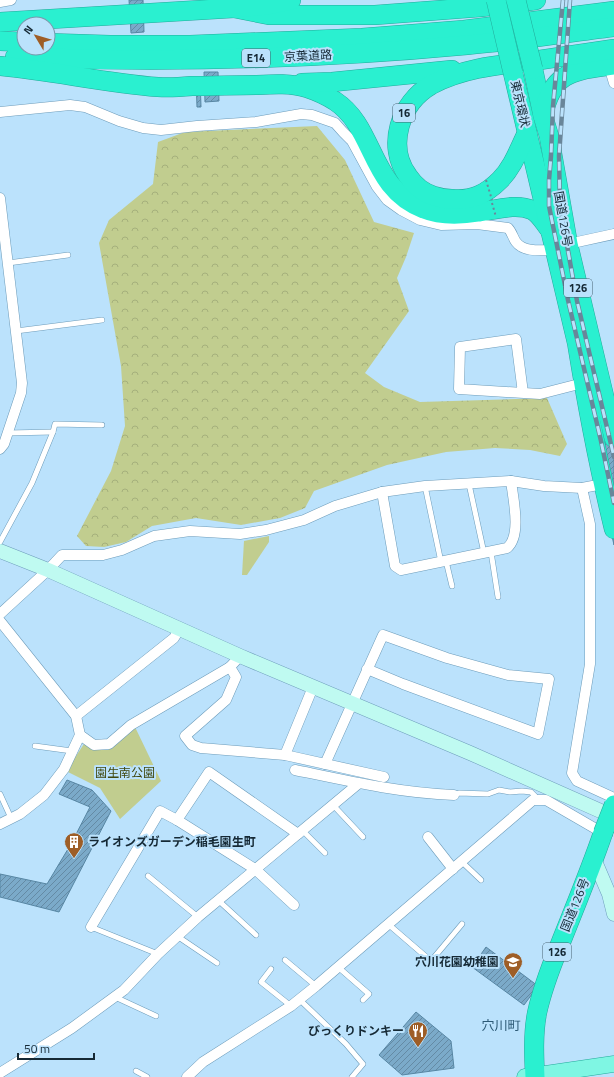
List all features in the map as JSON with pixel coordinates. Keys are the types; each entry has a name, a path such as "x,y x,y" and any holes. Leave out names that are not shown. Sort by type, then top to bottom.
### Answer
{"highway":[{"path":"0,22 234,8 268,5 291,0"},
{"name":"東京環状","path":"496,0 513,73 527,133 514,161 501,179 491,189 469,200 457,200 433,196 421,190 405,171 397,148 402,117 413,100 430,86 452,75 490,66 613,66"},
{"name":"国道126号","path":"516,0 549,136 561,247 583,383 603,484 614,530"},
{"path":"234,8 269,15 375,15 481,7 536,0"},
{"name":"京葉道路","path":"56,43 110,46 190,45 362,38 464,30 614,11"},
{"name":"京葉道路","path":"0,57 194,60 297,57 468,45 614,27"},
{"path":"0,41 16,42"},
{"path":"0,66 117,83 159,87 332,82 490,66"},
{"path":"543,116 546,103 553,87 567,74 613,66"},
{"path":"281,84 307,88 331,99 347,112 360,129 384,177 397,192 424,210 440,214 479,212 495,207 510,205 518,200 526,193 542,171 546,158 549,136"},
{"name":"国道126号","path":"527,133 550,230 561,247 614,438"},
{"path":"495,207 525,207 533,210 539,214 550,230"},
{"name":"国道126号","path":"532,1077 537,1014 544,985 614,805"}],"main road":[{"path":"532,1077 614,1064"}],"street":[{"path":"0,2 11,0"},
{"path":"0,112 70,105 85,107 119,121 142,128 161,130 256,122 300,114 312,115 335,123 352,141 377,186 387,200 401,210 420,220 441,225 477,224 508,228 517,243 522,247 532,250 561,247 614,234"},
{"path":"0,198 22,382 22,394 8,433 0,449"},
{"path":"523,393 516,339 460,347 459,389 523,393 540,394 583,383"},
{"path":"0,614 48,570 62,555 103,555 122,550 154,536 190,531 240,534 266,530 304,520 335,506 382,492 425,486 511,481 544,486 582,488 603,484"},
{"path":"382,492 395,566 401,570 507,548 513,543 516,517 511,481"},
{"path":"582,488 590,524 590,664 572,773 577,781 614,798"},
{"path":"0,551 48,570 240,656 352,702 614,817"},
{"path":"0,620 76,716 80,735 64,768 44,796 20,814 0,824"},
{"path":"76,716 174,638 180,628"},
{"path":"325,764 382,635 446,658 508,675 549,679 538,734 403,684 367,669"},
{"path":"80,735 94,745 108,744 131,725 230,667 240,656"},
{"path":"230,667 236,677 226,700 185,736 192,745 201,748 284,755 384,777"},
{"path":"284,755 313,687"},
{"path":"295,770 358,784 406,792 454,795"},
{"path":"177,820 209,772 300,832"},
{"path":"0,1074 72,1028 124,990 158,954 198,917 358,784"},
{"path":"187,1077 203,1062 291,1006 316,986 533,800 546,800 603,833"},
{"path":"91,927 160,811 255,869 294,905"},
{"path":"428,837 453,869"},
{"path":"594,859 609,894 614,914"}],"lane":[{"path":"8,263 68,255"},
{"path":"16,331 102,320"},
{"path":"0,542 32,483 55,424 102,425"},
{"path":"8,433 53,432"},
{"path":"469,484 498,597"},
{"path":"425,486 443,561 452,586"},
{"path":"34,746 72,751"},
{"path":"454,795 458,793 488,794 499,790 510,792 522,791 531,792 539,800"},
{"path":"0,794 12,818"},
{"path":"333,805 363,837"},
{"path":"300,832 325,853"},
{"path":"461,861 481,880"},
{"path":"148,876 198,917"},
{"path":"219,901 256,935"},
{"path":"388,924 431,961 462,924"},
{"path":"91,927 158,954"},
{"path":"177,936 216,962"},
{"path":"286,960 316,986"},
{"path":"338,967 369,994 363,1000"},
{"path":"271,969 261,982 291,1006"},
{"path":"114,997 156,1016"},
{"path":"299,999 346,1044 363,1064 352,1077"},
{"path":"136,1071 147,1077"}],"path":[{"path":"486,180 495,207"}],"green space":[{"path":"317,126 345,160 374,222 414,233 397,278 409,311 365,373 384,387 420,402 547,398 567,444 560,456 530,450 495,448 446,452 387,465 314,491 305,508 280,518 241,525 196,518 152,526 126,542 104,547 86,546 77,536 111,471 125,426 121,366 99,243 109,220 153,184 158,142 185,132"},
{"path":"269,536 269,542 247,575 242,575 244,541"},
{"name":"園生南公園","path":"135,727 161,781 120,819 100,788 66,771 84,744 98,750 108,750"}],"building":[{"path":"129,0 143,0 144,32 131,33"},
{"path":"204,72 218,72 219,101 205,102"},
{"path":"196,77 200,77 201,107 197,107"},
{"path":"614,441 614,545 592,446"},
{"name":"ライオンズガーデン稲毛園生町","path":"67,780 92,790 111,811 59,912 0,897 0,874 47,884 71,844 90,807 59,794"},
{"path":"486,947 538,986 524,1005 472,967"},
{"name":"びっくりドンキー","path":"416,1012 451,1041 454,1068 402,1075 379,1055"}],"railway":[{"path":"563,0 553,106 549,206 568,300 614,503"},
{"path":"570,0 559,156 560,206 577,301 614,457"}],"place":[{"name":"ライオンズガーデン稲毛園生町","path":"74,859"},
{"name":"穴川花園幼稚園","path":"513,979"},
{"name":"びっくりドンキー","path":"418,1048"}],"district":[{"name":"穴川町","path":"501,1025"}]}
